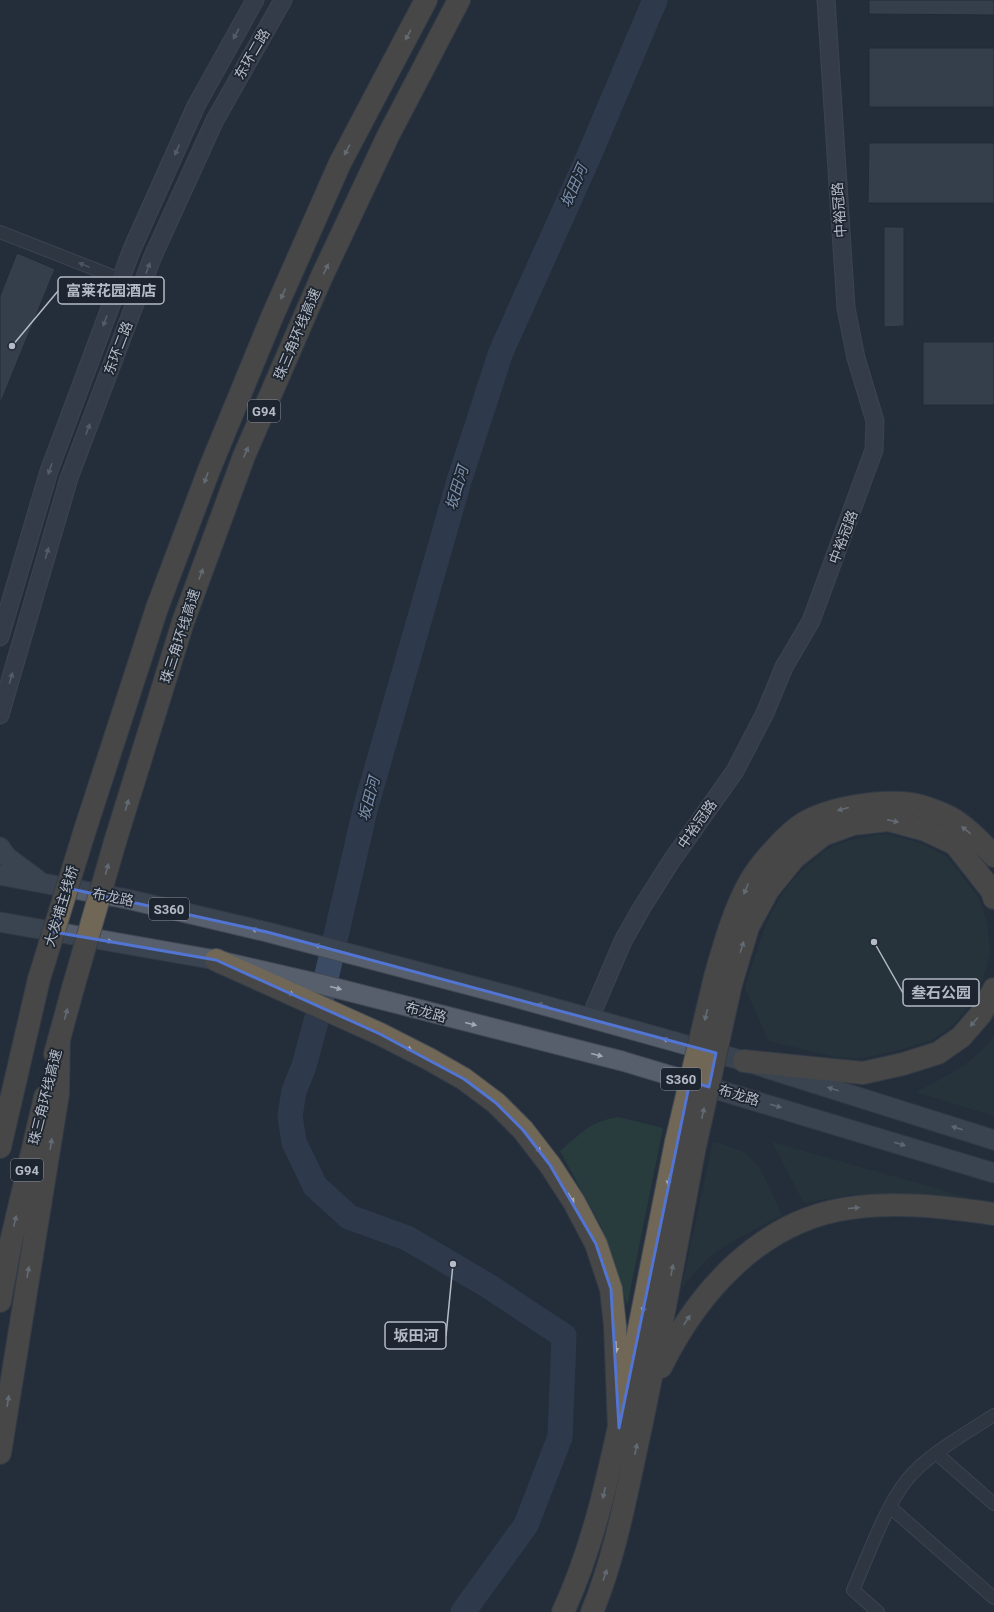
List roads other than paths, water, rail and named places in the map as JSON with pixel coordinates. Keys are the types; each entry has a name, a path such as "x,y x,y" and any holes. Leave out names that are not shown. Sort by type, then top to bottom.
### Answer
{"highway":[{"name":"珠三角环线高速","path":"84,834 157,608 209,470 272,317 340,163 426,0"},
{"name":"珠三角环线高速","path":"0,1301 11,1242 59,1040 73,988 115,842 183,622 244,456 322,276 388,136 459,0"},
{"path":"563,1612 592,1536 619,1428 723,981 730,928 749,882 773,850 804,823 844,807 882,803 912,804 951,818 984,844 994,856"},
{"path":"723,981 748,926 768,890 794,858 823,835 853,824 888,820 926,830 956,844 992,891 994,898"},
{"name":"大发埔主线桥","path":"39,979 84,834"},
{"path":"216,960 380,1034 429,1059 464,1079 491,1099 523,1130 550,1165 574,1202 596,1244 611,1289 615,1326 619,1428"},
{"path":"0,1092 39,979"},
{"name":"G94","path":"0,1147 39,979"},
{"path":"744,1061 863,1073 903,1064 938,1053 962,1037 981,1014 994,989"},
{"path":"0,1453 57,1101 59,1040"},
{"path":"592,1612 609,1563 619,1525 649,1391 685,1146"},
{"path":"649,1391 674,1341 697,1304 721,1277 750,1252 786,1229 816,1216 849,1208 888,1205 938,1206 994,1214"}],"main road":[{"name":"东环二路","path":"0,637 48,471 132,249 196,106 255,0"},
{"name":"东环二路","path":"0,715 69,478 153,256 215,120 283,0"},
{"name":"中裕冠路","path":"590,1018 627,934 672,860 736,771 765,713 784,667 812,621 874,450 875,421 856,358 846,308 826,0"},
{"path":"0,847 7,857 43,884"},
{"name":"布龙路","path":"0,875 127,900 295,939 590,1018"},
{"name":"S360","path":"0,922 216,960"},
{"name":"布龙路","path":"216,960 622,1061 994,1173"},
{"name":"S360","path":"590,1018 744,1061 994,1140"}],"street":[{"path":"0,232 120,279"},
{"path":"878,1612 852,1590 890,1507 907,1479 936,1453 994,1415"},
{"path":"936,1453 994,1504"},
{"path":"890,1507 994,1598"}],"waterway":[{"name":"坂田河","path":"322,996 366,806 459,481 501,352 588,158 655,0"},
{"name":"坂田河","path":"318,1014 304,1066 294,1091 290,1116 294,1142 315,1186 349,1217 407,1238 490,1287 564,1336 560,1437 526,1525 463,1612"}],"place":[{"name":"富莱花园酒店","path":"12,346"},
{"name":"叁石公园","path":"874,942"},
{"name":"坂田河","path":"453,1264"}]}
